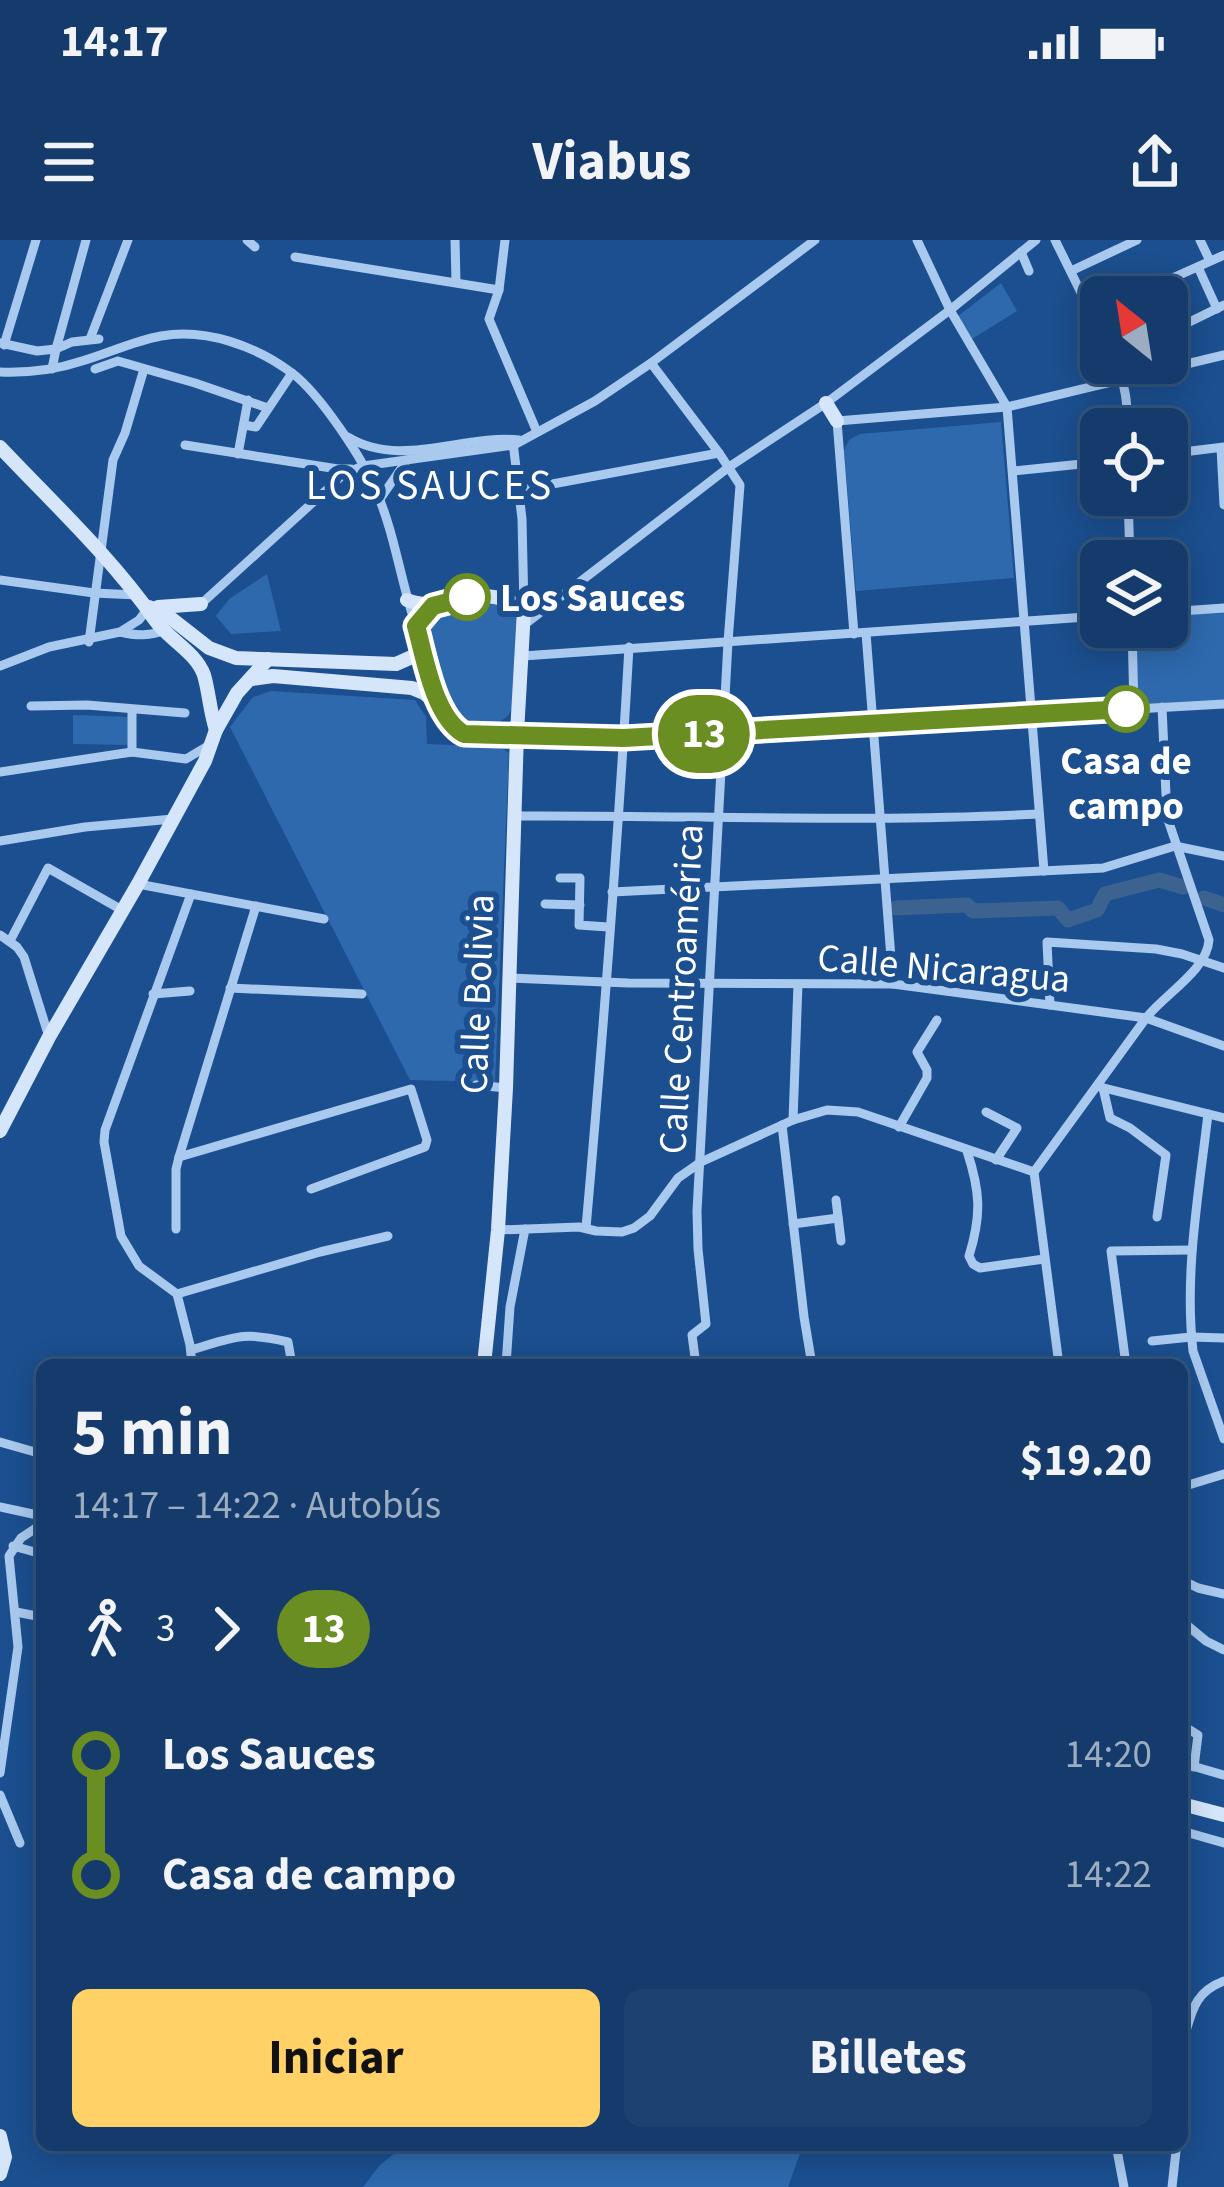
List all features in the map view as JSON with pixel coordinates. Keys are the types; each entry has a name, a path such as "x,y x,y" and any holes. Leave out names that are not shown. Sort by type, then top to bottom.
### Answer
{"main road":[{"path":"826,403 837,422"},
{"path":"0,447 100,552 204,675 213,737"},
{"path":"407,601 433,606 498,596 512,601 524,618"},
{"path":"149,608 201,604 182,647"},
{"path":"433,606 416,626 447,721 464,734 517,733"},
{"path":"149,608 163,612 224,655 396,664 423,652"},
{"name":"Calle Bolivia","path":"485,1359 506,1088 524,618"},
{"path":"205,686 223,698 236,693 268,659"},
{"path":"252,679 273,676 412,688 439,705"},
{"path":"0,1130 139,884 236,693"},
{"path":"496,733 518,716"},
{"path":"496,733 517,753"},
{"path":"1188,1806 1224,1815"},
{"path":"1188,1815 1224,1824"},
{"path":"0,2136 5,2157 0,2174"}],"street":[{"path":"36,240 2,344 37,351 94,339 128,240"},
{"path":"52,368 86,240"},
{"path":"307,240 299,258 499,290"},
{"path":"454,240 456,282"},
{"path":"505,240 499,290 489,320 537,432"},
{"path":"185,445 338,469 515,441 596,401 815,240"},
{"path":"917,240 950,310 1007,407 1044,872"},
{"path":"524,618 729,467 826,403 1036,240"},
{"path":"1054,240 1080,286"},
{"path":"1071,271 1137,240"},
{"path":"1200,240 1210,262"},
{"path":"1021,252 1029,271"},
{"path":"1178,276 1224,256"},
{"path":"1188,323 1221,307 1198,267"},
{"path":"0,372 33,372 80,362 138,341 184,334 242,346 292,373 340,430 380,500 416,626"},
{"path":"1188,364 1224,355"},
{"path":"95,369 118,361 268,408"},
{"path":"651,363 729,467"},
{"path":"89,640 113,460 144,369"},
{"path":"244,425 256,427 292,373"},
{"path":"854,634 837,422 1007,407 1106,384"},
{"path":"238,454 248,400"},
{"path":"340,430 363,445 409,455"},
{"path":"515,441 524,618"},
{"path":"1188,451 1222,447 1224,505"},
{"path":"520,490 718,453"},
{"path":"380,500 409,455"},
{"path":"1013,471 1080,464"},
{"path":"201,604 338,478 360,467"},
{"name":"Calle Centroamérica","path":"696,1359 692,1334 706,1324 698,1249 701,1162 740,485 729,467"},
{"path":"0,580 137,595"},
{"path":"0,666 31,653 120,632 149,608"},
{"path":"1188,611 1224,608"},
{"path":"523,656 1080,618"},
{"path":"120,632 136,636 166,630"},
{"path":"866,633 893,984"},
{"path":"586,1228 608,982 628,647"},
{"path":"1133,648 1134,709"},
{"path":"517,733 624,738 725,734 1224,704"},
{"path":"31,706 184,712"},
{"path":"1058,1359 1034,1172 1159,1001 1204,962 1209,940 1167,818 1162,707"},
{"path":"132,711 132,752"},
{"path":"0,772 132,752 186,759 213,737"},
{"path":"516,817 934,820 1038,814"},
{"path":"0,841 173,819"},
{"path":"612,892 1102,868 1175,846 1224,856"},
{"path":"50,1037 24,957 5,938 48,868 122,910"},
{"path":"560,878 580,878 579,925 608,926"},
{"path":"139,884 324,919"},
{"path":"190,894 104,1142 121,1236 139,1266 177,1294 191,1359"},
{"path":"544,904 580,905"},
{"path":"176,1229 178,1157 256,906"},
{"path":"1050,1005 1047,942 1156,949 1224,968"},
{"name":"Calle Nicaragua","path":"510,978 893,984 1146,1018 1224,1046"},
{"path":"798,984 787,1123 793,1223 811,1359"},
{"path":"230,988 362,994"},
{"path":"153,994 190,991"},
{"path":"899,1127 928,1078 917,1052 937,1020"},
{"path":"476,1085 506,1088"},
{"path":"1099,1087 1224,1118"},
{"path":"1099,1087 1110,1118 1166,1155 1157,1217"},
{"path":"178,1157 411,1089 427,1140 424,1147 310,1189"},
{"path":"498,1230 622,1232 634,1228 650,1216 679,1178 701,1162 827,1110 843,1110 1034,1172"},
{"path":"986,1112 1017,1128 996,1160"},
{"path":"1208,1114 1192,1250 1191,1336 1224,1439"},
{"path":"967,1151 978,1184 976,1233 969,1256 973,1264 980,1268 1044,1259"},
{"path":"836,1200 841,1240"},
{"path":"793,1223 838,1218"},
{"path":"506,1359 510,1307 525,1229"},
{"path":"177,1294 388,1237"},
{"path":"1125,1359 1111,1251 1192,1250"},
{"path":"190,1350 255,1334 288,1342 291,1359"},
{"path":"1152,1341 1224,1338"},
{"path":"0,1442 36,1452"},
{"path":"1188,1485 1224,1474"},
{"path":"0,1507 36,1518"},
{"path":"0,1773 18,1647 9,1556 13,1546 36,1525"},
{"path":"13,1546 36,1552"},
{"path":"1188,1583 1224,1594"},
{"path":"16,1612 36,1617"},
{"path":"1188,1626 1224,1650"},
{"path":"1188,1729 1198,1735 1194,1767"},
{"path":"1188,1764 1223,1775"},
{"path":"0,1795 20,1843"},
{"path":"1188,1833 1224,1843"},
{"path":"1188,2027 1199,1995 1224,1981"},
{"path":"1118,2151 1124,2187"},
{"path":"1172,2187 1176,2151"}],"shaded area":[{"path":"1001,283 1017,311 972,339 958,316"},
{"path":"1001,422 1014,578 856,591 844,450 849,440 860,434"},
{"path":"267,574 281,631 231,634 216,616 229,599"},
{"path":"472,600 505,607 519,623 513,706 492,727 476,729 458,723 451,712 430,648 435,619 448,607"},
{"path":"1224,608 1224,703 1134,709 1133,648 1188,648 1188,611"},
{"path":"271,691 415,700 426,717 427,744 501,747 509,753 495,1082 410,1080 230,727 253,697"},
{"path":"73,715 130,717 129,745 73,744"},
{"path":"398,2151 801,2151 788,2187 363,2187"}],"waterway":[{"path":"896,908 1058,908 1068,920 1097,910 1105,894 1159,880 1183,887"},
{"path":"1204,898 1224,905"}],"bus line":[{"name":"13","path":"467,597 433,606 416,626 439,705 447,721 464,734 624,738 1126,709"}],"place":[{"name":"Los Sauces","path":"467,597"},
{"name":"Casa de campo","path":"1126,709"}],"district":[{"name":"LOS SAUCES","path":"430,484"}]}
